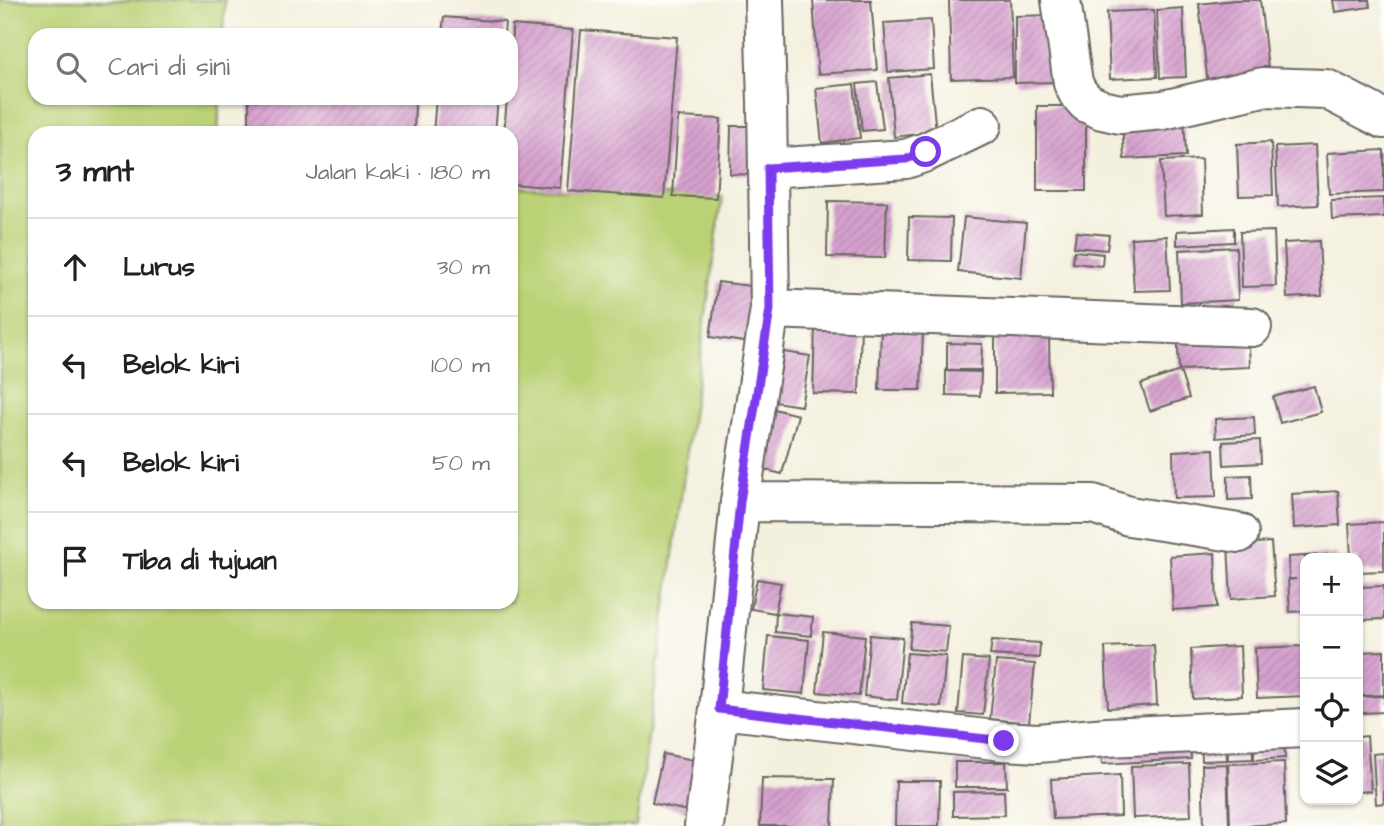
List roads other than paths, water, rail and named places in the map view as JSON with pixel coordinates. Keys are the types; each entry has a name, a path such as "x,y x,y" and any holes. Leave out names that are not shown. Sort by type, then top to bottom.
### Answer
{"street":[{"path":"704,826 740,502 770,309 764,0"},
{"path":"1061,0 1073,83 1087,103 1102,110 1120,114 1163,110 1263,87 1326,89 1384,119"},
{"path":"768,168 906,159 982,125"},
{"path":"770,309 1252,327"},
{"path":"740,502 1093,504 1129,516 1239,533"},
{"path":"719,709 1038,743 1107,737 1300,728"}]}
